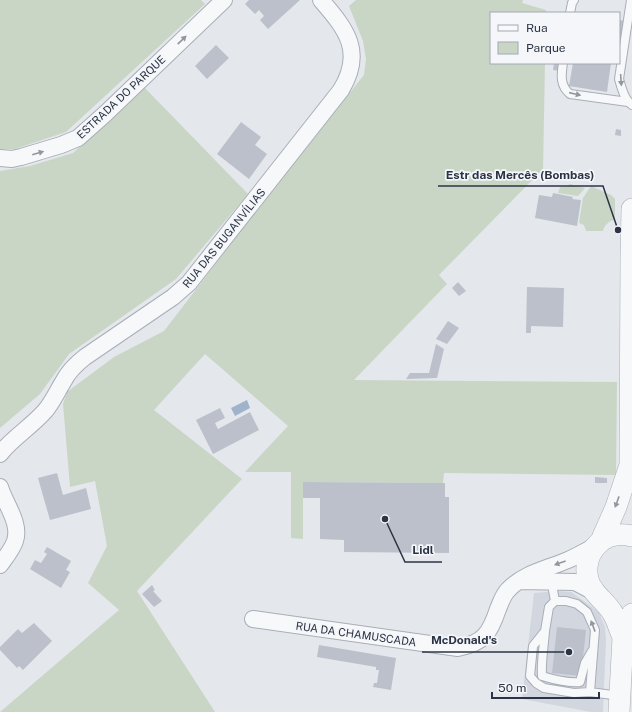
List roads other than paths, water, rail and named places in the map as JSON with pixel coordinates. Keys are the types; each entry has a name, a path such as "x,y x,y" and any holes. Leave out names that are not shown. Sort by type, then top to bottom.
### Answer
{"street":[{"name":"ESTRADA DO PARQUE","path":"0,158 12,159 34,154 61,146 78,138 224,0"},
{"name":"RUA DAS BUGANVÍLIAS","path":"0,454 46,410 63,381 75,365 173,297 189,283 341,90 348,79 351,68 351,50 346,31 340,21 321,0"},
{"path":"623,638 613,613 588,581 586,569 589,557 598,544 616,507 631,464 632,209"},
{"path":"0,487 12,516 16,533 12,548 0,565"},
{"path":"598,544 612,535 624,534 632,536"},
{"name":"RUA DA CHAMUSCADA","path":"253,619 458,648 470,646 478,642 485,635 495,619 504,594 519,581 531,574 567,560 598,544"},
{"path":"519,581 575,582 612,603 622,605 632,603"},
{"path":"620,704 623,638 632,614"}],"lane":[{"path":"570,12 574,0"},
{"path":"630,104 622,90 619,79 631,0"},
{"path":"563,64 562,84 566,91 570,94 630,104"},
{"path":"555,601 553,590 556,582"},
{"path":"590,692 594,648 595,630 587,612 577,604 566,601 555,601 549,607 541,665 542,676 553,679 580,682 585,663 594,648"},
{"path":"545,631 533,646 530,676 536,683 544,688 574,693 590,692 620,704"}],"water":[{"path":"247,400 250,408 235,416 231,408"}],"place":[{"name":"Estr das Mercês (Bombas)","path":"618,230"},
{"name":"Lidl","path":"385,519"},
{"name":"McDonald's","path":"569,652"}]}
